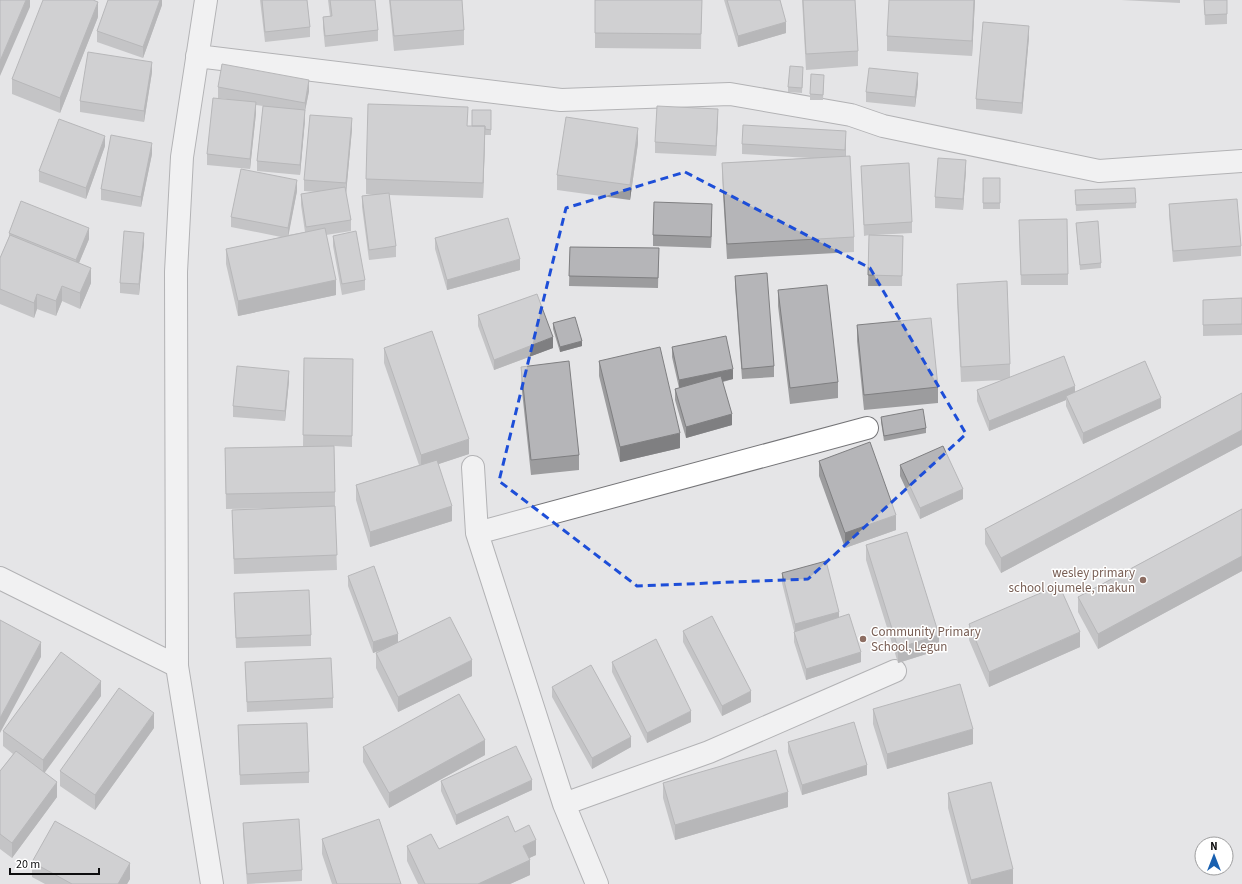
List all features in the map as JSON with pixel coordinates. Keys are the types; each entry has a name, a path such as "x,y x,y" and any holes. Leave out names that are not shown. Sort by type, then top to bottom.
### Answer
{"street":[{"path":"201,2 197,56 182,157 176,272 177,666 212,884"},
{"path":"197,56 561,100 730,94 851,115 883,126 1100,171 1242,161"},
{"path":"477,533 867,428"},
{"path":"473,468 477,533 564,804 597,884"},
{"path":"0,578 177,666"},
{"path":"564,804 709,752 896,671"}],"highlighted area":[{"path":"685,172 870,268 966,434 808,579 637,586 499,481 566,208"}],"building":[{"path":"0,0 26,0 0,61"},
{"path":"43,0 93,0 98,2 60,98 12,79"},
{"path":"108,0 160,0 143,47 97,31"},
{"path":"262,0 307,0 310,27 265,32"},
{"path":"330,0 375,0 378,30 325,36 323,17 332,16"},
{"path":"390,0 462,0 464,30 394,36"},
{"path":"595,0 702,0 701,34 595,33"},
{"path":"727,0 780,0 786,22 738,36"},
{"path":"803,0 855,0 858,51 806,54"},
{"path":"889,0 974,0 972,41 887,36"},
{"path":"1204,0 1227,0 1227,14 1205,15"},
{"path":"983,22 1029,26 1022,103 976,99"},
{"path":"88,52 152,62 144,111 80,101"},
{"path":"222,64 309,80 305,103 218,87"},
{"path":"790,66 803,67 802,88 788,87"},
{"path":"869,68 918,73 915,97 866,92"},
{"path":"811,74 824,75 823,95 810,94"},
{"path":"213,98 256,102 250,159 207,154"},
{"path":"368,104 468,107 467,126 485,126 483,183 366,179"},
{"path":"263,106 305,110 300,165 257,161"},
{"path":"657,106 718,109 716,146 655,142"},
{"path":"472,110 491,110 491,130 485,129 485,126 472,126"},
{"path":"310,115 352,118 346,183 304,180"},
{"path":"566,117 638,128 630,185 557,175"},
{"path":"59,119 105,136 86,188 39,171"},
{"path":"743,125 846,131 845,150 742,144"},
{"path":"111,135 152,143 141,197 101,189"},
{"path":"850,156 854,237 727,244 722,163"},
{"path":"938,158 966,160 963,199 935,197"},
{"path":"909,163 912,222 864,225 861,166"},
{"path":"241,169 297,180 288,228 231,217"},
{"path":"983,178 1000,178 1000,203 983,203"},
{"path":"345,187 351,220 306,227 301,194"},
{"path":"1135,188 1136,203 1076,205 1075,190"},
{"path":"389,193 396,246 369,250 362,196"},
{"path":"1237,199 1241,246 1173,251 1169,204"},
{"path":"21,201 89,228 76,260 9,233"},
{"path":"654,202 712,204 711,237 653,235"},
{"path":"508,218 520,259 447,280 435,238"},
{"path":"1067,219 1068,274 1021,275 1019,220"},
{"path":"1098,221 1101,263 1080,265 1076,223"},
{"path":"325,228 336,280 238,301 226,249"},
{"path":"124,231 144,233 139,284 120,283"},
{"path":"356,231 365,280 342,284 333,236"},
{"path":"10,235 91,268 80,293 62,286 56,301 37,294 34,303 0,289 0,258"},
{"path":"869,235 903,236 902,276 868,275"},
{"path":"570,247 659,248 658,278 569,276"},
{"path":"767,273 774,366 742,369 735,276"},
{"path":"1007,281 1010,364 961,367 957,284"},
{"path":"827,285 838,382 790,388 778,290"},
{"path":"537,294 553,337 494,360 478,315"},
{"path":"1242,298 1242,324 1203,325 1203,300"},
{"path":"575,317 582,341 560,347 553,323"},
{"path":"931,318 938,387 864,395 857,325"},
{"path":"432,331 469,439 421,455 384,348"},
{"path":"726,336 733,369 679,380 672,347"},
{"path":"660,347 680,433 620,447 599,361"},
{"path":"1064,356 1075,386 989,421 977,390"},
{"path":"304,358 353,359 352,436 303,435"},
{"path":"569,361 579,455 531,460 521,367"},
{"path":"1145,361 1161,398 1083,433 1066,396"},
{"path":"237,366 289,371 285,411 233,406"},
{"path":"721,376 732,414 686,427 675,389"},
{"path":"1242,393 1242,430 1001,558 985,529"},
{"path":"923,409 926,428 884,436 881,417"},
{"path":"870,442 896,515 845,533 819,461"},
{"path":"334,446 335,492 226,494 225,448"},
{"path":"943,446 963,489 920,508 900,465"},
{"path":"437,460 452,506 370,532 356,485"},
{"path":"335,506 337,555 234,559 232,510"},
{"path":"1242,509 1242,556 1098,634 1078,597"},
{"path":"907,532 939,635 898,648 866,545"},
{"path":"826,561 839,612 795,624 782,573"},
{"path":"374,566 398,634 373,642 348,576"},
{"path":"1059,585 1080,632 989,672 969,624"},
{"path":"309,590 311,635 236,638 234,593"},
{"path":"849,614 861,652 806,669 794,632"},
{"path":"712,616 751,691 722,706 683,631"},
{"path":"450,617 472,660 398,697 376,653"},
{"path":"0,620 41,642 0,718"},
{"path":"656,639 691,711 647,733 612,662"},
{"path":"61,652 101,681 43,760 3,731"},
{"path":"331,658 333,698 247,702 245,662"},
{"path":"591,665 631,737 592,758 552,687"},
{"path":"960,684 973,729 887,754 873,709"},
{"path":"119,688 154,713 95,795 60,771"},
{"path":"459,694 485,740 389,793 363,747"},
{"path":"854,722 867,765 802,785 788,742"},
{"path":"307,723 309,772 240,775 238,725"},
{"path":"516,746 532,780 456,815 441,781"},
{"path":"776,750 788,792 675,825 663,783"},
{"path":"16,751 57,782 12,843 0,834 0,771"},
{"path":"991,782 1013,869 971,880 948,793"},
{"path":"508,816 515,832 529,825 536,840 523,846 530,860 478,884 425,884 407,846 431,834 439,849"},
{"path":"299,819 302,870 247,874 243,823"},
{"path":"379,819 401,884 337,884 322,839"},
{"path":"55,821 130,863 118,884 72,884 32,862"}],"place":[{"name":"wesley primary school ojumele, makun","path":"1143,580"},
{"name":"Community Primary School, Legun","path":"863,639"}]}
